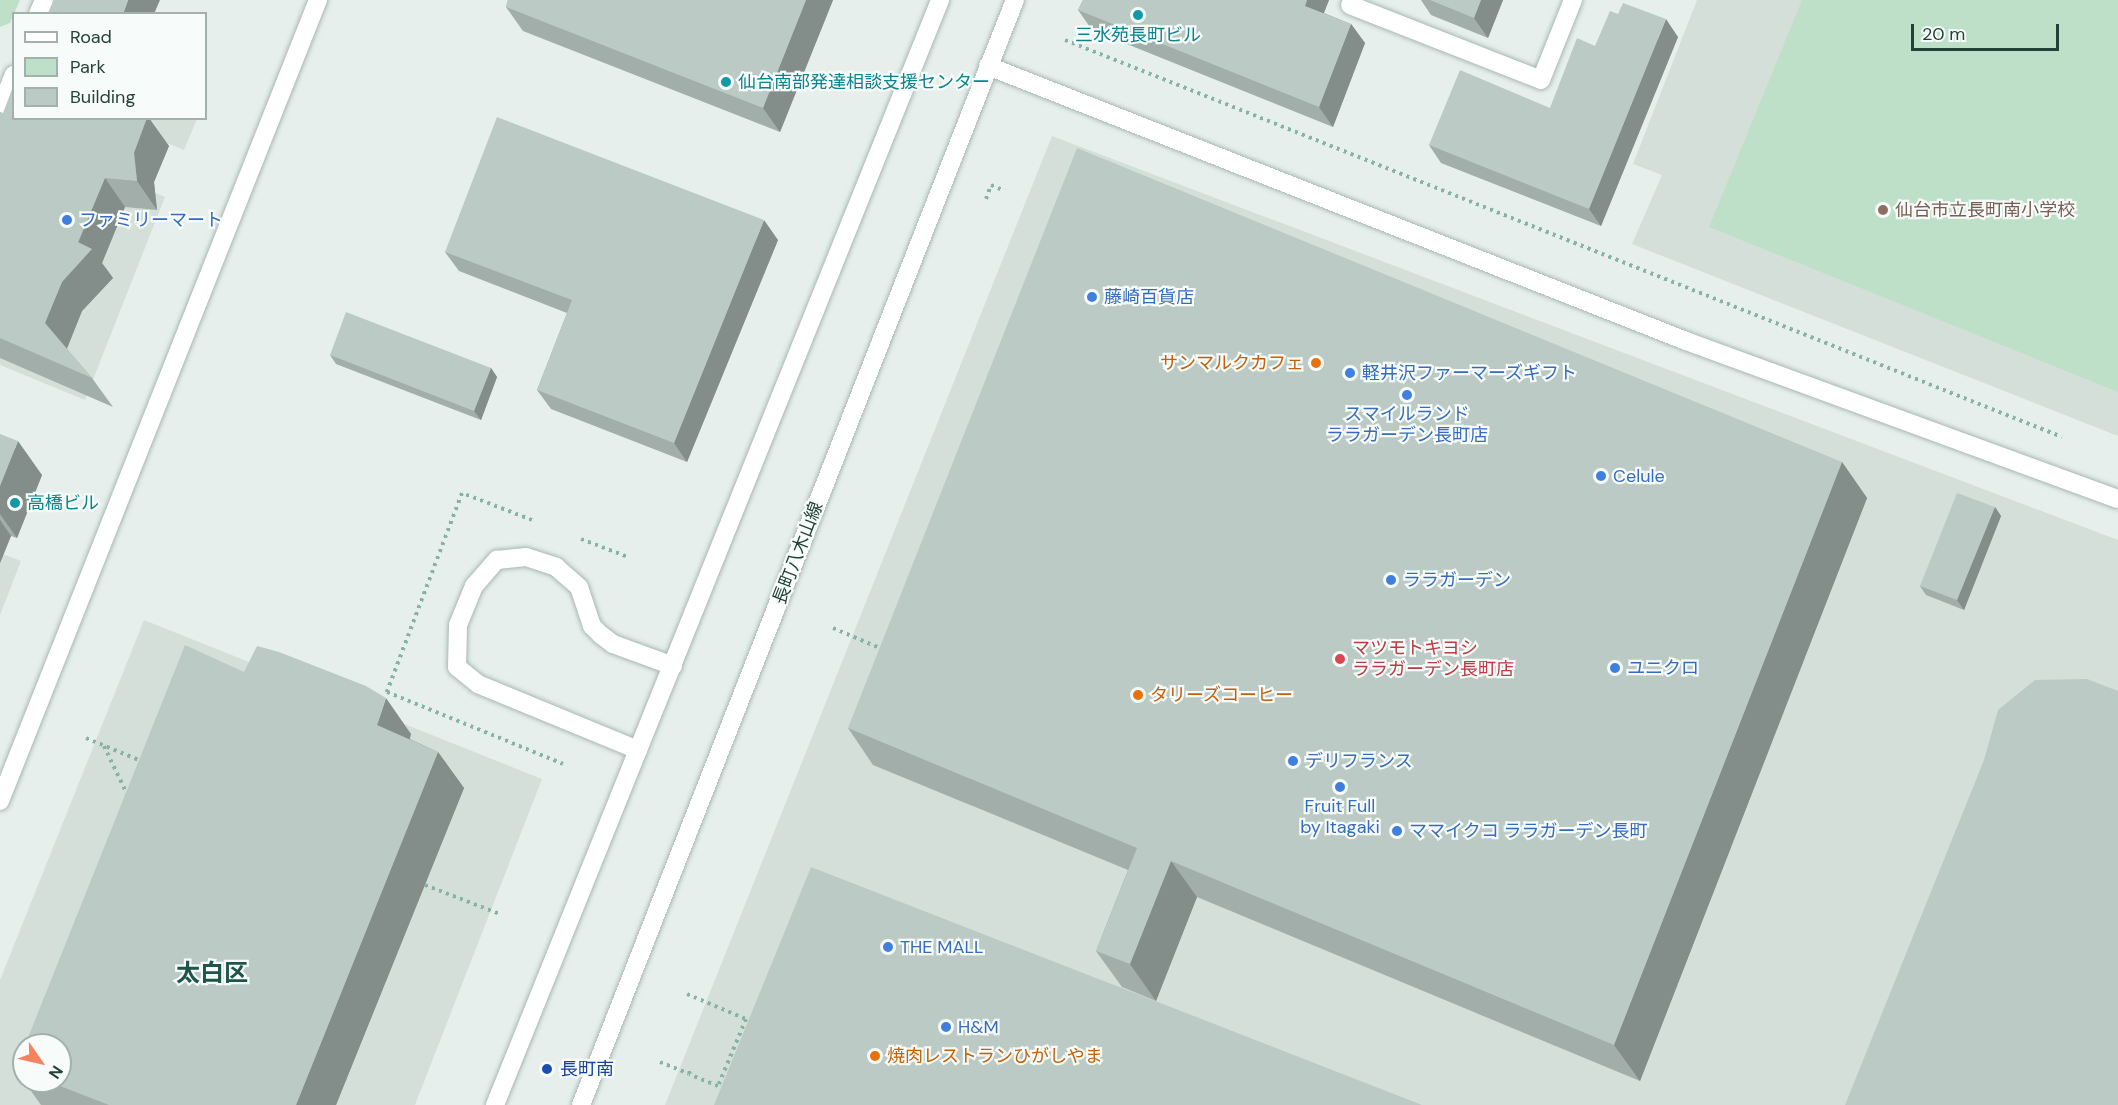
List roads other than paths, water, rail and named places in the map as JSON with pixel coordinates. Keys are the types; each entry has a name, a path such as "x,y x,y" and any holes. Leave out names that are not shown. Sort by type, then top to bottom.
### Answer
{"street":[{"path":"0,801 318,0"},
{"path":"495,1105 940,0"},
{"name":"長町八木山線","path":"580,1105 646,944 1015,0"},
{"path":"1350,5 1541,80 1574,0"},
{"path":"988,66 1686,341 2118,499"},
{"path":"0,109 12,79"},
{"path":"638,750 478,684 457,667 458,625 474,586 497,560 526,557 556,567 579,586 592,626 601,635 613,644 673,666"}],"place":[{"name":"三水苑長町ビル","path":"1138,15"},
{"name":"仙台南部発達相談支援センター","path":"726,82"},
{"name":"仙台市立長町南小学校","path":"1883,210"},
{"name":"ファミリーマート","path":"67,220"},
{"name":"藤崎百貨店","path":"1092,297"},
{"name":"サンマルクカフェ","path":"1316,363"},
{"name":"軽井沢ファーマーズギフト","path":"1350,373"},
{"name":"スマイルランド ララガーデン長町店","path":"1407,395"},
{"name":"Celule","path":"1601,476"},
{"name":"高橋ビル","path":"15,503"},
{"name":"ララガーデン","path":"1391,580"},
{"name":"マツモトキヨシ ララガーデン長町店","path":"1340,659"},
{"name":"ユニクロ","path":"1615,668"},
{"name":"タリーズコーヒー","path":"1138,695"},
{"name":"デリフランス","path":"1293,761"},
{"name":"Fruit Full by Itagaki","path":"1340,787"},
{"name":"ママイクコ ララガーデン長町","path":"1397,831"},
{"name":"THE MALL","path":"888,947"},
{"name":"H&M","path":"946,1027"},
{"name":"焼肉レストランひがしやま","path":"875,1056"},
{"name":"長町南","path":"547,1069"}],"district":[{"name":"太白区","path":"212,973"}]}
